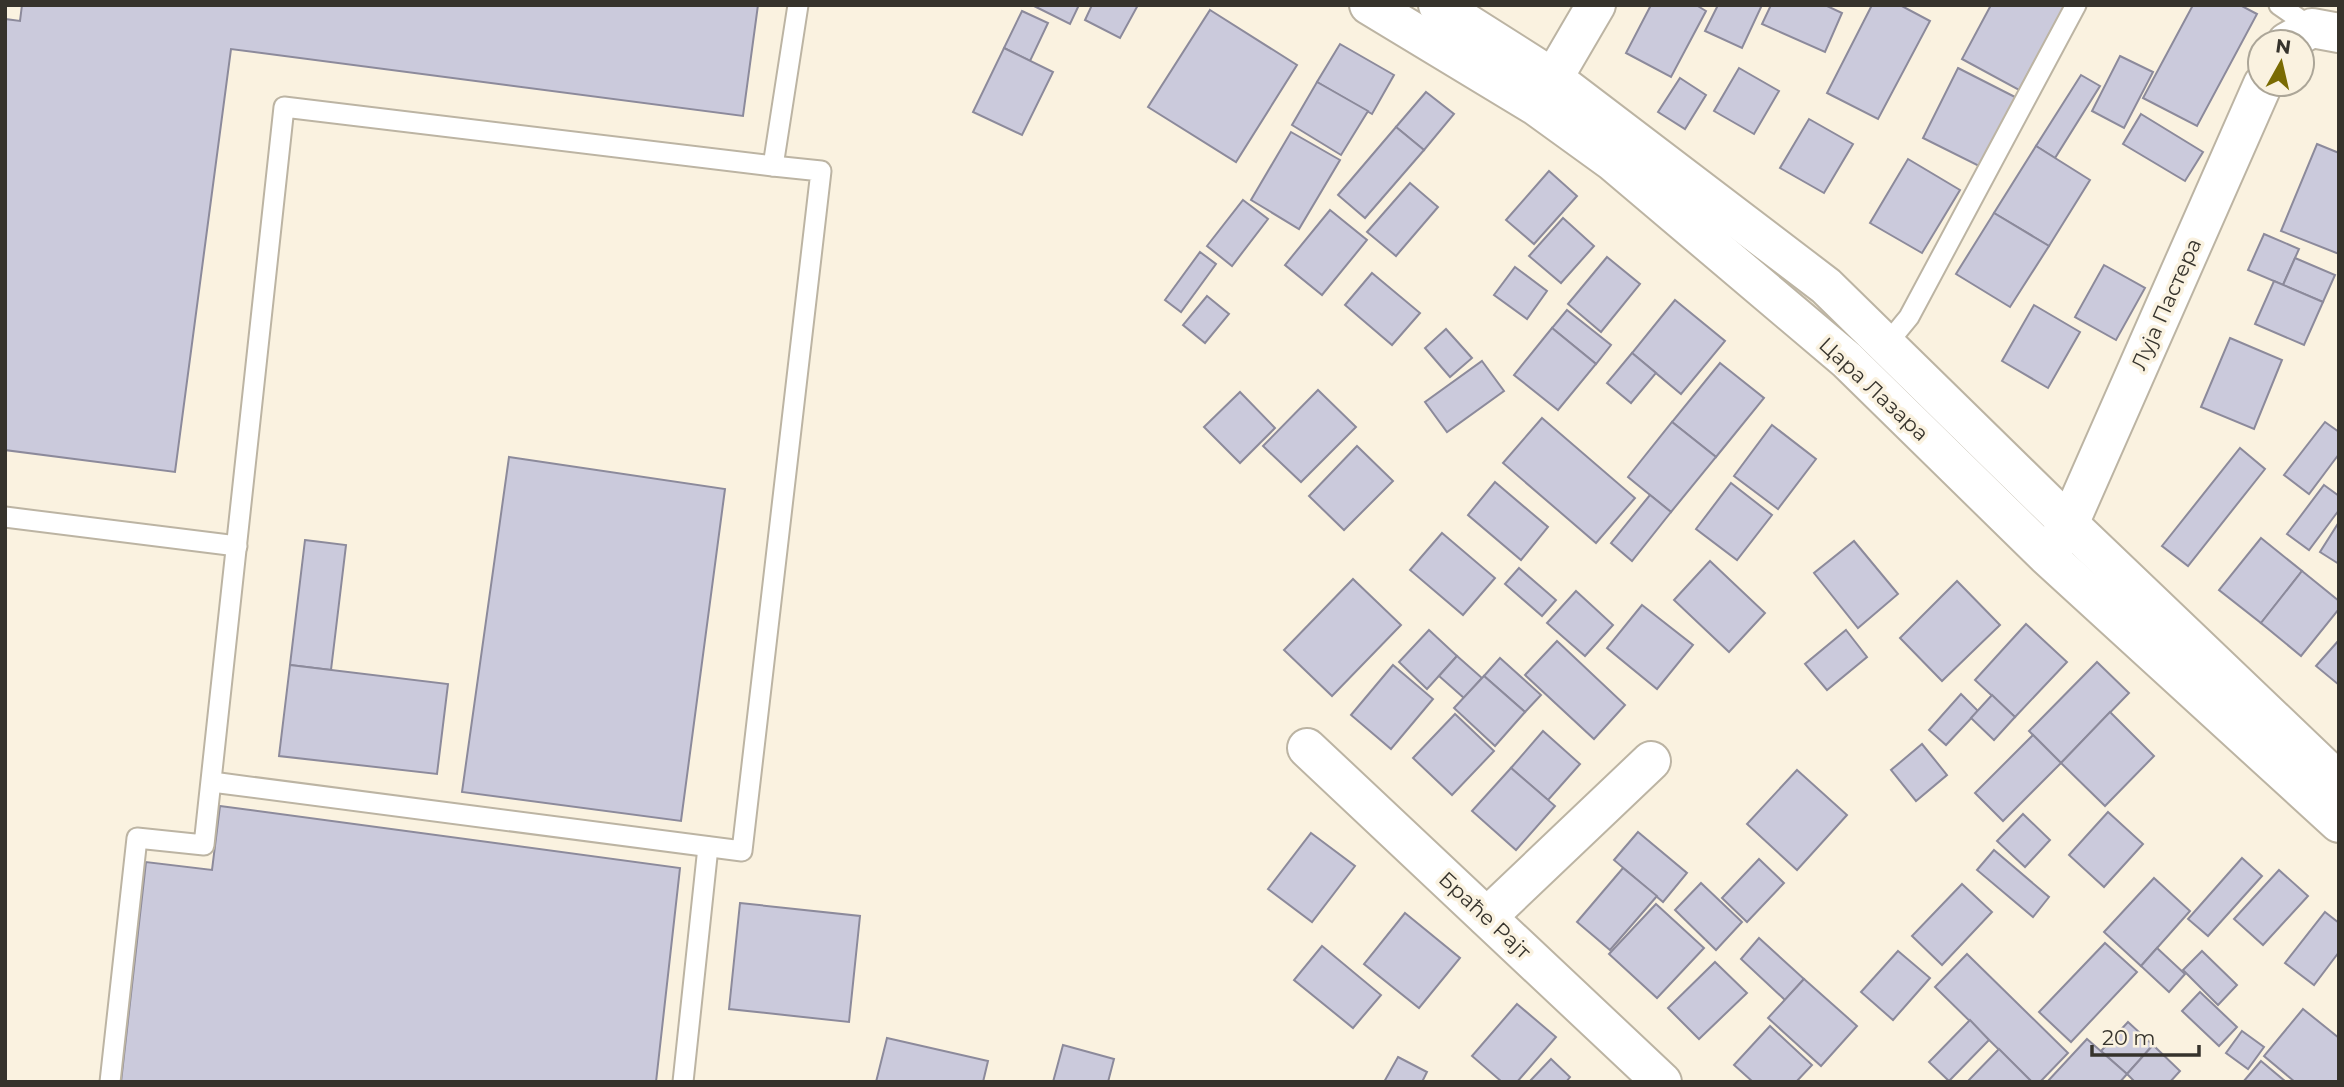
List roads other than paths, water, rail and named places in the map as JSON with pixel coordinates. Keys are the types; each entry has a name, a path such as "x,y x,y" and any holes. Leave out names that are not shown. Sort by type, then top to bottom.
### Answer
{"main road":[{"name":"Цара Лазара","path":"1370,5 1545,92 1612,160 1847,360 2047,556 2339,823"},
{"name":"Цара Лазара","path":"1438,5 1545,92 1826,286 2069,524 2339,782"},
{"path":"1545,92 1596,5"},
{"name":"Луја Пастера","path":"2047,556 2069,524 2257,98"},
{"name":"Браће Рајт","path":"1307,748 1662,1082"},
{"path":"1487,917 1651,761"}],"lane":[{"path":"773,166 798,5"},
{"path":"1886,345 1909,317 2076,5"},
{"path":"2279,5 2305,28"},
{"path":"110,1082 137,838 204,845 284,107 821,171 742,851 212,782"},
{"path":"5,517 237,546"},
{"path":"683,1082 708,847"}]}
